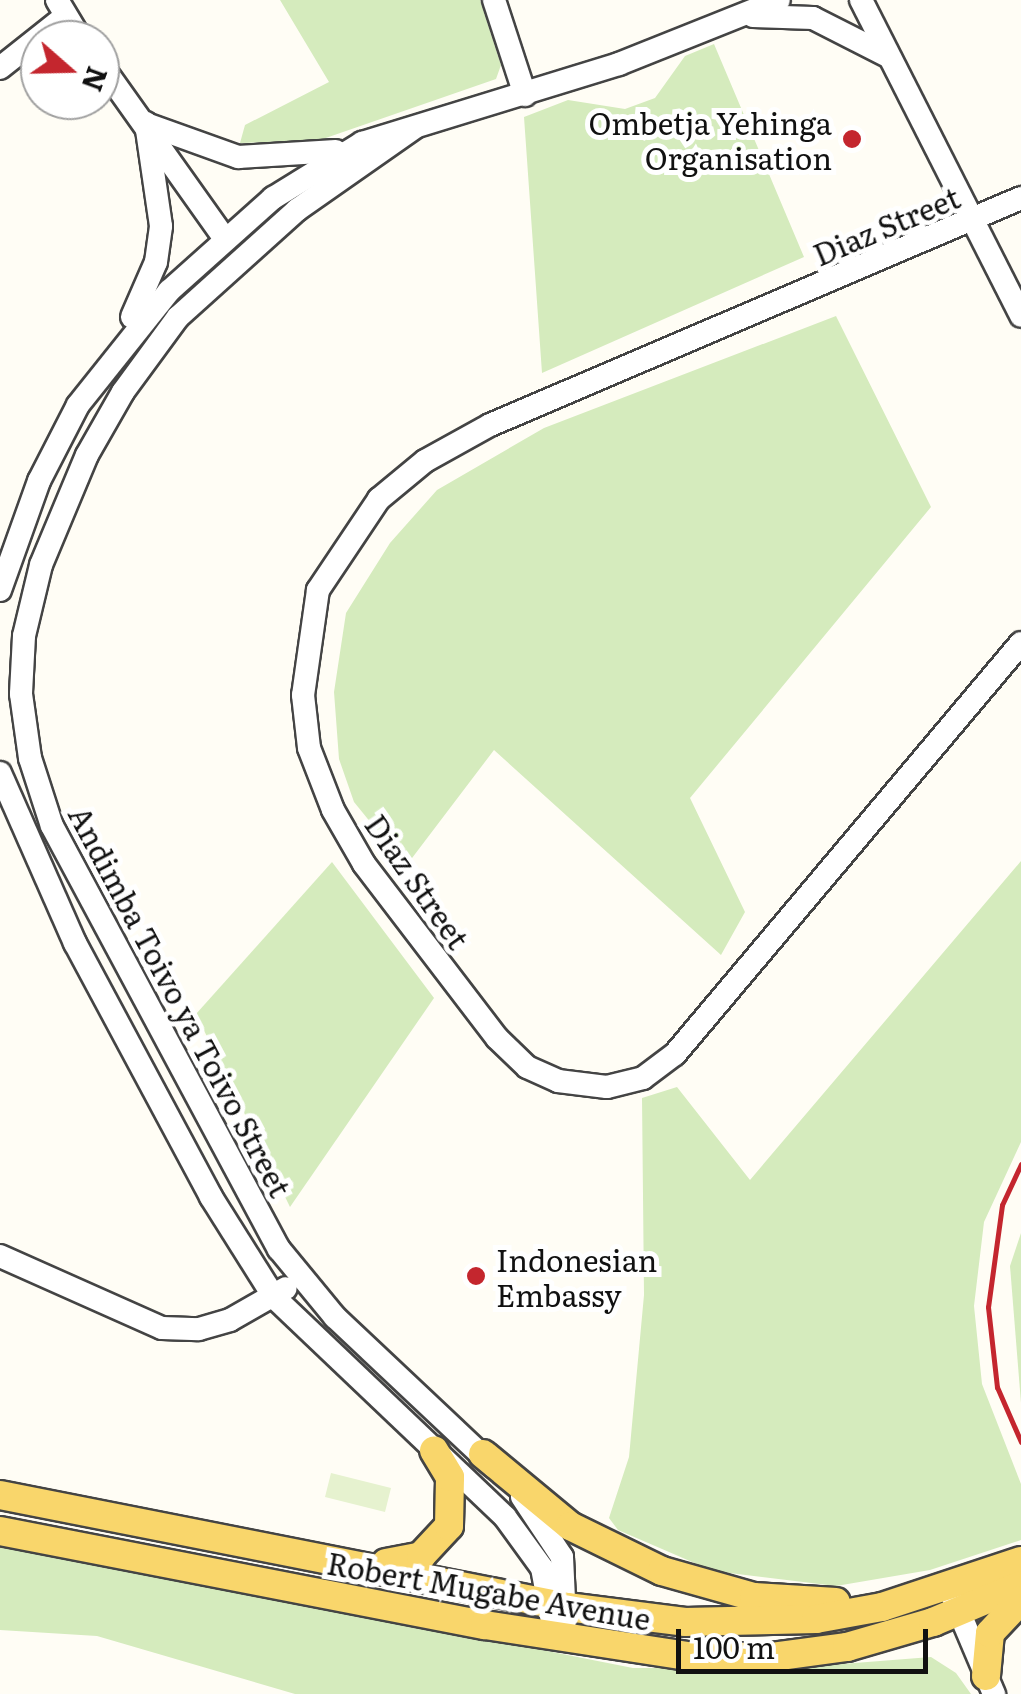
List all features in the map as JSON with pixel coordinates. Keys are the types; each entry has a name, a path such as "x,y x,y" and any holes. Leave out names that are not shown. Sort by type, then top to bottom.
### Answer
{"main road":[{"path":"370,1564 421,1556 449,1526 450,1477 434,1450"},
{"path":"482,1454 570,1526 662,1572 754,1597 882,1607"},
{"name":"Robert Mugabe Avenue","path":"0,1495 370,1564 560,1606 734,1624 954,1599 1021,1585"},
{"name":"Robert Mugabe Avenue","path":"0,1531 556,1636 695,1657 772,1658 894,1636 1021,1561"},
{"path":"990,1685 990,1632 1021,1600"}],"street":[{"path":"494,0 525,94"},
{"name":"Andimba Toivo ya Toivo Street","path":"0,590 38,481 78,406 130,336 223,236 342,151 525,94 779,0"},
{"path":"861,0 1021,316"},
{"path":"874,27 877,0"},
{"path":"0,68 60,9"},
{"path":"742,16 813,18 890,57"},
{"path":"120,89 223,236"},
{"path":"146,123 238,157 342,151"},
{"path":"78,406 144,297 156,262 158,174 146,123"},
{"name":"Andimba Toivo ya Toivo Street","path":"178,317 298,210 414,128"},
{"name":"Diaz Street","path":"1021,198 490,425 425,461 379,499 318,590 303,694 308,748 333,810 364,864 496,1038 526,1067 558,1081 606,1087 643,1078 675,1054 1021,643"},
{"name":"Andimba Toivo ya Toivo Street","path":"223,236 250,234 298,210"},
{"name":"Andimba Toivo ya Toivo Street","path":"223,236 220,260 122,392 41,565 24,636 21,694 30,758 52,826 244,1190 300,1277 482,1454 555,1542 566,1568 556,1636"},
{"name":"Andimba Toivo ya Toivo Street","path":"0,773 74,943 211,1198 274,1297 532,1549 560,1606"},
{"path":"0,1256 162,1328 199,1329 274,1297 300,1277"},
{"path":"954,1599 990,1685"}],"green space":[{"path":"280,0 480,0 501,65 496,79 320,140 240,143 245,125 329,82"},
{"path":"714,44 804,257 542,373 524,117 568,100 625,109 655,98 685,56"},
{"path":"836,316 931,507 690,798 745,912 721,955 494,750 406,866 354,802 339,759 334,692 346,613 390,543 437,490 544,428"},
{"path":"1021,861 1021,1142 984,1222 974,1306 982,1384 1021,1484 1021,1540 930,1570 836,1586 713,1571 618,1530 609,1518 629,1457 644,1295 642,1098 677,1087 750,1180"},
{"path":"332,862 434,998 290,1207 196,1014"},
{"path":"1021,1233 1021,1403 1010,1266"},
{"path":"331,1473 391,1488 385,1512 325,1497"},
{"path":"0,1543 633,1668 791,1668 931,1657 956,1673 971,1694 295,1694 97,1636 0,1630"}],"railway":[{"path":"1021,1164 1002,1205 988,1307 997,1387 1021,1442"}],"place":[{"name":"Ombetja Yehinga Organisation","path":"852,139"},
{"name":"Indonesian Embassy","path":"476,1276"}]}
